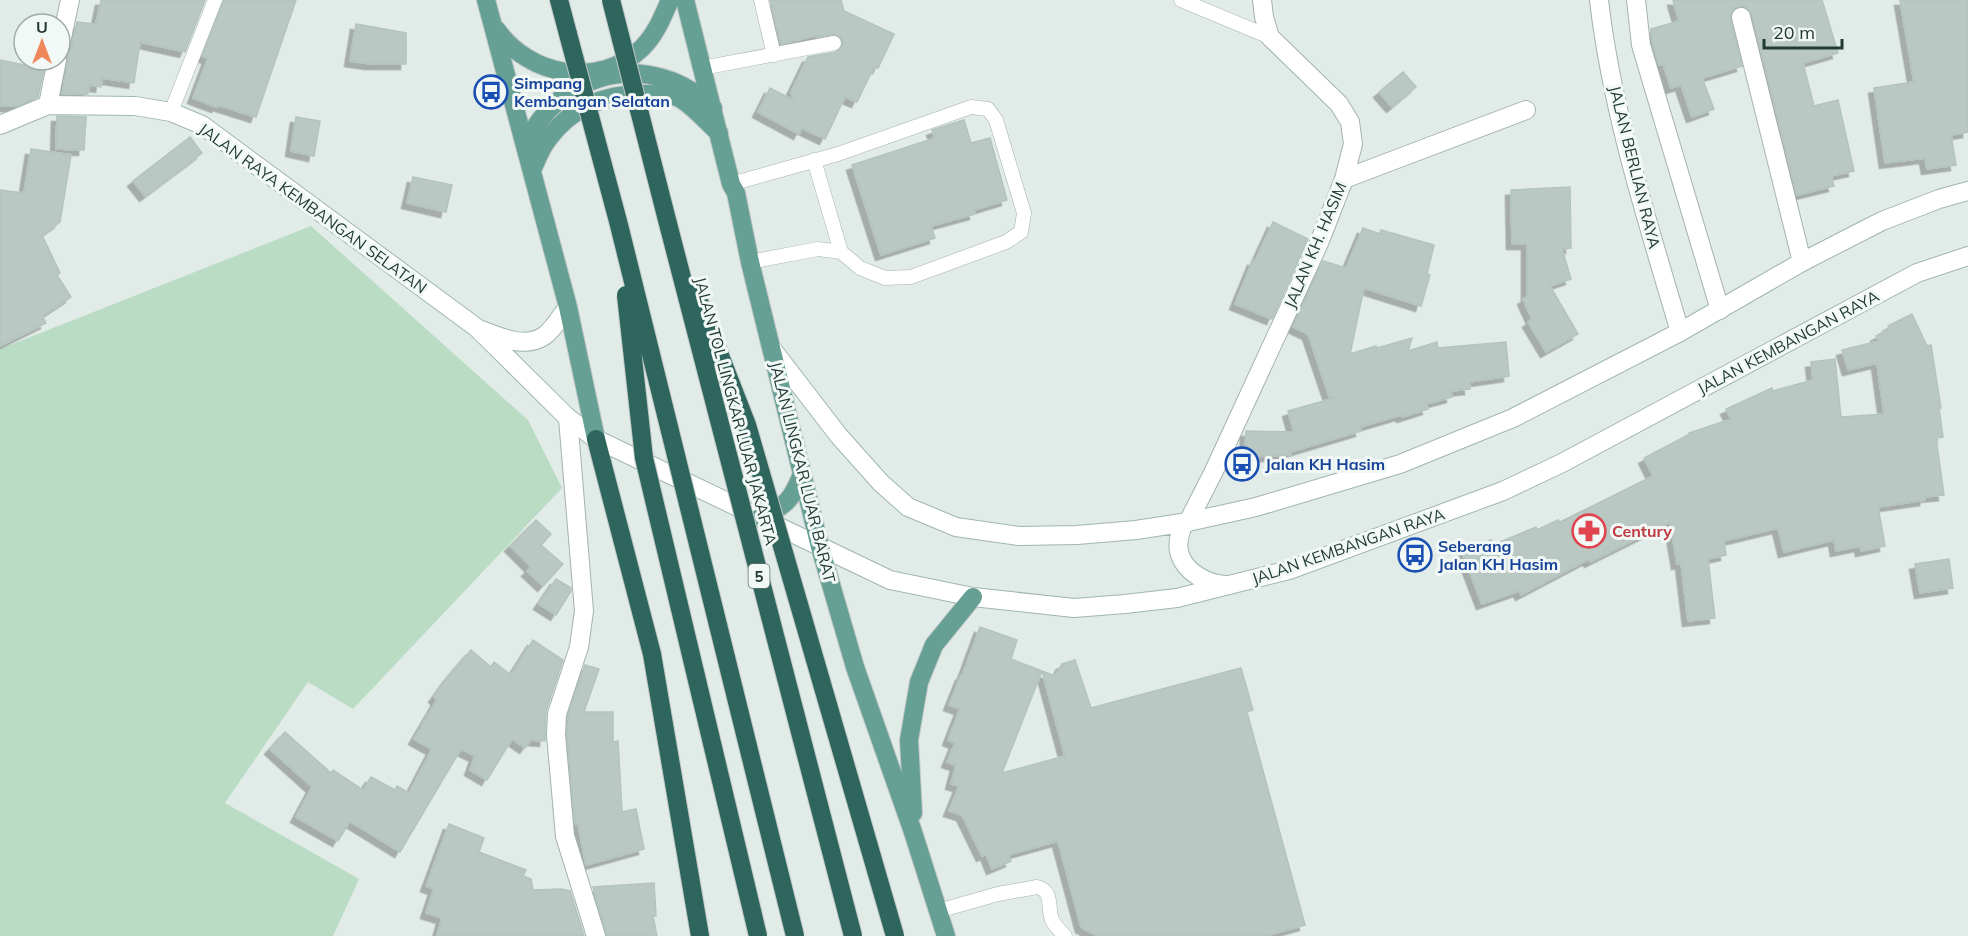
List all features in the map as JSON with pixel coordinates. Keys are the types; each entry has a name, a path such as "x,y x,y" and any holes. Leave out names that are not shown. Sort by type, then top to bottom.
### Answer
{"highway":[{"path":"559,0 618,225 795,936"},
{"name":"JALAN TOL LINGKAR LUAR JAKARTA","path":"611,0 853,936"},
{"path":"666,216 747,425 895,936"},
{"path":"618,225 644,458 758,936"},
{"path":"597,440 652,654 700,936"}],"main road":[{"path":"486,0 568,308 597,440"},
{"path":"493,24 511,46 533,63 551,70 570,73 589,72 608,68 625,60 640,49 654,35 670,0"},
{"name":"JALAN LINGKAR LUAR BARAT","path":"685,0 735,193 820,547 855,667 913,832 946,936"},
{"path":"1262,0 1270,38"},
{"name":"JALAN BERLIAN RAYA","path":"1599,0 1603,36 1620,111 1644,209 1680,332"},
{"path":"1636,0 1641,45 1720,310"},
{"path":"1740,17 1802,262"},
{"name":"JALAN KH. HASIM","path":"1233,585 1217,584 1192,573 1179,555 1179,535 1214,471 1319,243 1344,179 1353,144 1350,122 1339,104 1270,38"},
{"path":"48,105 55,72"},
{"path":"514,105 527,141 546,111 567,93 591,80 618,74 640,74 676,82 698,94 713,108"},
{"path":"532,170 547,139 562,123 594,101 624,94 655,93 679,98 698,112 719,133"},
{"name":"JALAN RAYA KEMBANGAN SELATAN","path":"0,125 48,105 135,106 171,112 202,125 477,328 568,418 597,440"},
{"path":"1344,179 1526,110"},
{"path":"772,349 839,436 880,483 908,507 956,527 1019,536 1077,535 1136,530 1186,523 1256,507 1400,464 1513,418 1680,332 1802,262 1882,221 1939,199 1968,191"},
{"name":"JALAN KEMBANGAN RAYA","path":"597,440 891,580 973,597 1074,608 1177,598 1289,570 1503,491 1562,463 1917,273 1968,256"},
{"name":"JALAN RAYA KEMBANGAN SELATAN","path":"477,328 509,340 530,343 546,336 568,308"},
{"path":"568,418 584,611 579,646 557,714 556,735 565,836 596,936"},
{"path":"759,518 784,506 795,492 802,474"},
{"path":"913,832 909,740 919,682 934,645 973,597"}],"lane":[{"path":"171,112 215,0"},
{"path":"761,0 774,55"},
{"path":"1181,0 1270,38"},
{"path":"702,68 834,44"},
{"path":"731,184 838,154 971,107 988,109 996,120 1024,213 1021,232 1006,242 911,277 885,278 860,268 841,252 818,249 750,262"},
{"path":"814,160 841,252"},
{"path":"938,911 998,894 1043,888 1047,893 1052,920 1065,936"}],"green space":[{"path":"311,226 528,420 562,488 353,709 308,682 225,803 359,879 333,936 0,936 0,349"}],"building":[{"path":"101,0 205,0 185,52 140,42 134,83 102,78 101,87 89,85 88,94 62,94 66,72 72,72 72,44 77,22 96,24"},
{"path":"224,0 296,0 256,117 193,98 208,58 202,56"},
{"path":"770,0 841,0 844,11 894,34 878,68 874,67 857,102 845,97 825,139 802,128 799,134 758,112 770,88 793,100 791,92 808,57 836,52 842,46 843,41 833,34 817,37 818,35 781,44"},
{"path":"1673,0 1822,0 1838,53 1803,63 1814,106 1838,100 1854,171 1831,176 1834,186 1797,195 1752,14 1745,6 1739,6 1730,14 1742,66 1702,78 1714,109 1692,117 1681,85 1671,88 1663,64 1659,65 1652,40 1651,29 1679,21"},
{"path":"1900,0 1968,0 1968,132 1951,135 1956,165 1927,169 1925,158 1885,163 1874,88 1914,82"},
{"path":"356,24 406,33 406,64 371,64 350,61"},
{"path":"0,60 12,62 12,72 43,72 38,97 18,106 0,106"},
{"path":"1403,72 1416,87 1392,107 1379,92"},
{"path":"57,116 86,117 84,150 56,149"},
{"path":"296,117 320,121 314,156 291,151"},
{"path":"964,120 971,143 990,138 1007,200 974,210 975,214 931,226 935,238 881,255 852,165 935,138 932,130"},
{"path":"190,137 202,153 145,196 133,181"},
{"path":"31,149 71,155 60,222 42,235 60,273 57,275 71,297 42,316 46,323 0,346 0,190 24,193"},
{"path":"413,177 452,185 446,212 407,203"},
{"path":"1570,187 1571,248 1562,249 1571,279 1550,286 1578,334 1546,352 1528,322 1532,319 1523,299 1527,297 1527,244 1512,244 1511,190"},
{"path":"1273,222 1308,239 1272,319 1235,304 1253,260 1255,261"},
{"path":"1363,228 1380,234 1381,230 1434,245 1427,274 1430,275 1421,306 1364,288 1350,354 1412,338 1408,351 1437,342 1438,348 1506,342 1509,376 1469,382 1470,389 1451,391 1452,397 1426,404 1428,409 1360,427 1361,431 1290,452 1291,455 1245,457 1246,431 1294,432 1288,411 1334,398 1329,396 1308,334 1293,327 1323,261 1346,268"},
{"path":"1912,314 1927,346 1931,345 1941,408 1939,408 1943,437 1936,438 1944,495 1878,507 1885,546 1861,551 1860,546 1836,551 1834,540 1784,552 1778,528 1724,541 1726,555 1708,559 1715,618 1688,621 1681,563 1677,564 1670,522 1590,562 1589,559 1521,595 1519,591 1482,604 1462,552 1491,540 1493,545 1536,527 1537,530 1558,520 1560,522 1653,476 1644,458 1689,433 1731,419 1726,409 1772,388 1773,391 1813,380 1811,362 1835,359 1841,417 1884,414 1877,363 1848,370 1842,350 1879,341 1876,336 1889,329 1888,326"},
{"path":"536,520 551,534 541,545 563,564 543,586 527,571 531,567 510,546"},
{"path":"1949,559 1953,588 1920,593 1915,564"},
{"path":"556,579 571,588 571,591 556,615 539,604"},
{"path":"980,627 1017,640 1011,659 1055,676 1062,664 1075,660 1091,708 1241,668 1253,710 1247,712 1305,925 1265,936 1097,936 1081,927 1058,841 1008,855 1011,861 992,869 986,854 982,856 962,815 949,811 959,786 951,784 956,765 947,762 955,743 948,740 960,709 949,705","holes":["1042,671 1065,756 1002,773"]},
{"path":"533,640 563,660 546,711 545,741 531,740 525,748 512,739 487,780 470,770 475,756 461,749 400,852 350,821 338,841 296,817 312,787 270,749 285,732 331,773 333,770 363,790 371,777 395,790 397,786 409,793 432,749 414,739 437,700 434,697 449,676 471,650 491,667 494,662 511,675"},
{"path":"585,665 599,669 584,712 613,712 613,742 618,741 622,812 636,809 644,849 586,865 578,824 575,824 567,735 568,716"},
{"path":"449,824 484,838 479,852 526,870 523,876 531,879 533,890 570,891 584,936 437,936 442,918 426,913 434,889 426,886"},
{"path":"654,883 656,916 653,916 657,936 607,936 593,887"}],"place":[{"name":"Simpang Kembangan Selatan","path":"491,92"},
{"name":"Jalan KH Hasim","path":"1242,464"},
{"name":"Century","path":"1589,531"},
{"name":"Seberang Jalan KH Hasim","path":"1415,555"}]}
